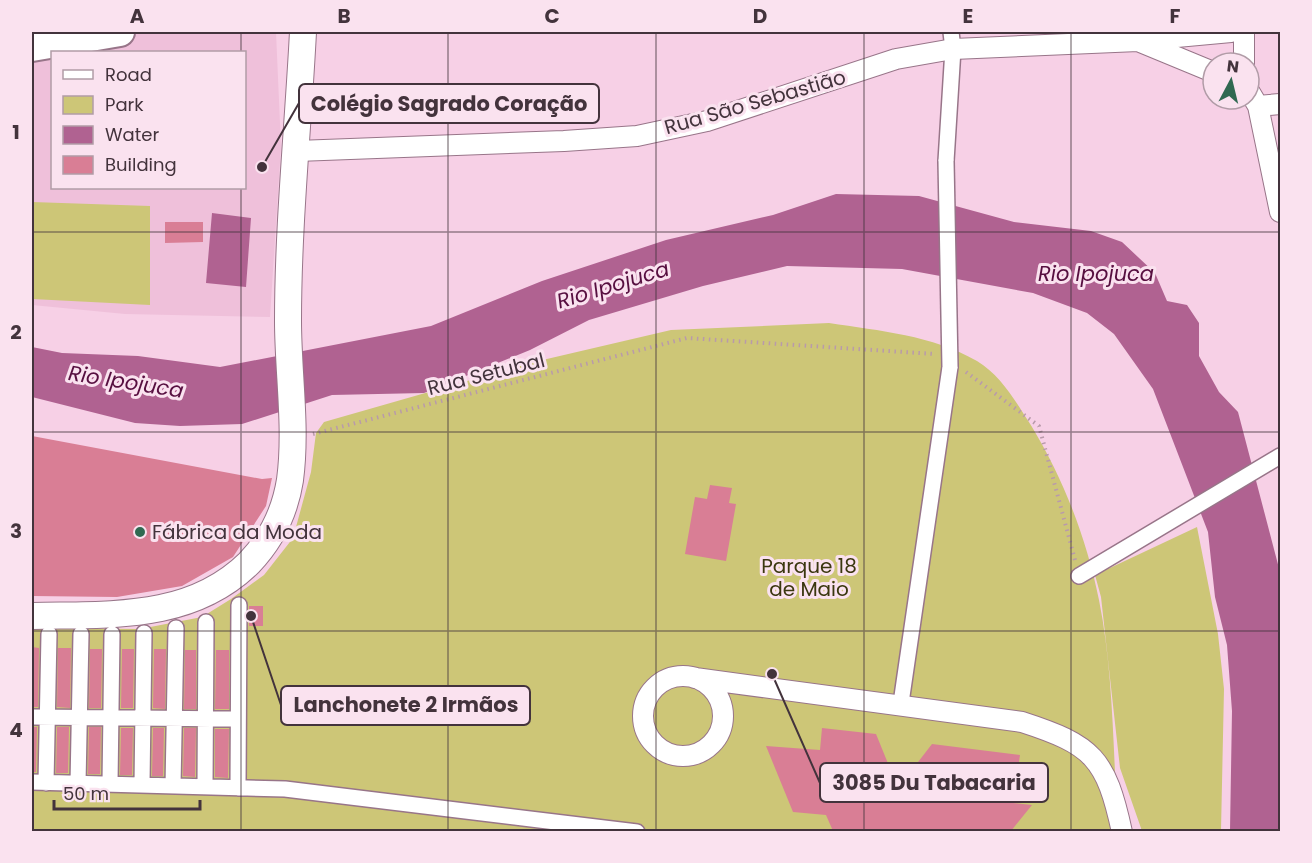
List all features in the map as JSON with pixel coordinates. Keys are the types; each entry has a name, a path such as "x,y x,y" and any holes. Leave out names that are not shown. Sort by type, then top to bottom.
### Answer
{"main road":[{"path":"32,47 117,32"}],"street":[{"path":"32,616 157,610 199,599 230,582 260,551 281,520 290,479 292,432 288,323 303,32"},
{"name":"Rua São Sebastião","path":"297,151 637,136 707,121 952,40 1138,41 1231,32"},
{"path":"1244,32 1245,51"},
{"path":"901,704 951,363 946,161 952,40"},
{"name":"Rua São Sebastião","path":"1138,41 1201,67"},
{"path":"1261,100 1281,104"},
{"path":"1257,111 1281,212"},
{"path":"1079,576 1281,456"},
{"path":"238,605 238,788"},
{"path":"205,787 206,622"},
{"path":"173,786 176,628"},
{"path":"142,785 144,633"},
{"path":"49,634 48,717 39,783 285,789 637,831"},
{"path":"78,784 81,634"},
{"path":"110,784 112,634"},
{"path":"695,678 716,692 723,710 722,729 706,749 695,754 682,756 669,753 657,746 649,735 644,723 644,709 648,696 657,686 668,679 681,676 1022,722 1063,735 1093,756 1113,792 1122,831"},
{"path":"32,717 238,719"}],"path":[{"name":"Rua Setubal","path":"292,432 687,338 951,363"},
{"path":"951,363 1039,426 1079,576"}],"shaded area":[{"path":"126,32 276,32 281,146 270,317 125,314 32,305 32,49"}],"green space":[{"path":"32,202 150,206 150,305 32,299"},
{"name":"Parque 18 de Maio","path":"829,323 924,340 960,352 977,361 994,374 1008,391 1044,447 1081,533 1099,600 1108,657 1118,831 32,831 32,628 140,629 202,617 231,599 264,575 293,538 311,472 316,433 324,422 534,362 671,330"},
{"path":"1197,527 1218,634 1224,689 1221,831 1142,831 1120,768 1101,597 1095,575"}],"water":[{"name":"Rio Ipojuca","path":"836,194 919,196 1014,222 1091,231 1122,242 1155,273 1167,301 1187,305 1199,323 1199,356 1219,392 1238,412 1280,572 1280,831 1230,831 1232,711 1227,645 1215,597 1208,532 1153,389 1114,334 1087,313 1033,293 902,269 787,266 703,286 589,320 530,350 424,393 332,395 242,424 180,426 135,423 32,397 32,347 62,353 138,356 220,367 431,326 542,281 666,240 773,215"},
{"path":"212,213 251,218 246,287 206,283"}],"building":[{"path":"165,222 203,222 203,242 165,243"},
{"name":"Fábrica da Moda","path":"32,436 262,479 272,478 266,506 233,557 182,586 117,597 32,596"},
{"path":"710,485 732,488 729,503 736,504 726,561 685,554 695,497 707,499"},
{"path":"249,606 263,606 263,626 249,626"},
{"path":"32,647 39,648 38,707 32,707"},
{"path":"58,648 71,648 70,708 57,707"},
{"path":"90,649 102,649 101,708 89,708"},
{"path":"122,649 134,649 133,708 121,708"},
{"path":"154,649 166,649 165,709 153,708"},
{"path":"185,650 196,650 196,709 184,709"},
{"path":"216,650 229,650 229,709 215,709"},
{"path":"32,727 37,727 36,772 32,772"},
{"path":"57,727 69,727 68,773 56,773"},
{"path":"89,727 101,727 100,774 88,774"},
{"path":"121,728 133,728 132,775 120,775"},
{"path":"153,728 164,728 163,776 152,776"},
{"path":"184,728 196,728 195,777 183,776"},
{"path":"822,728 876,734 898,788 932,744 1020,755 1013,803 1032,805 1011,831 833,831 826,815 793,812 766,746 820,750"},
{"path":"215,729 229,729 228,778 215,777"}],"place":[{"name":"Colégio Sagrado Coração","path":"262,167"},
{"name":"Fábrica da Moda","path":"140,532"},
{"name":"Lanchonete 2 Irmãos","path":"251,616"},
{"name":"3085 Du Tabacaria","path":"772,674"}]}
